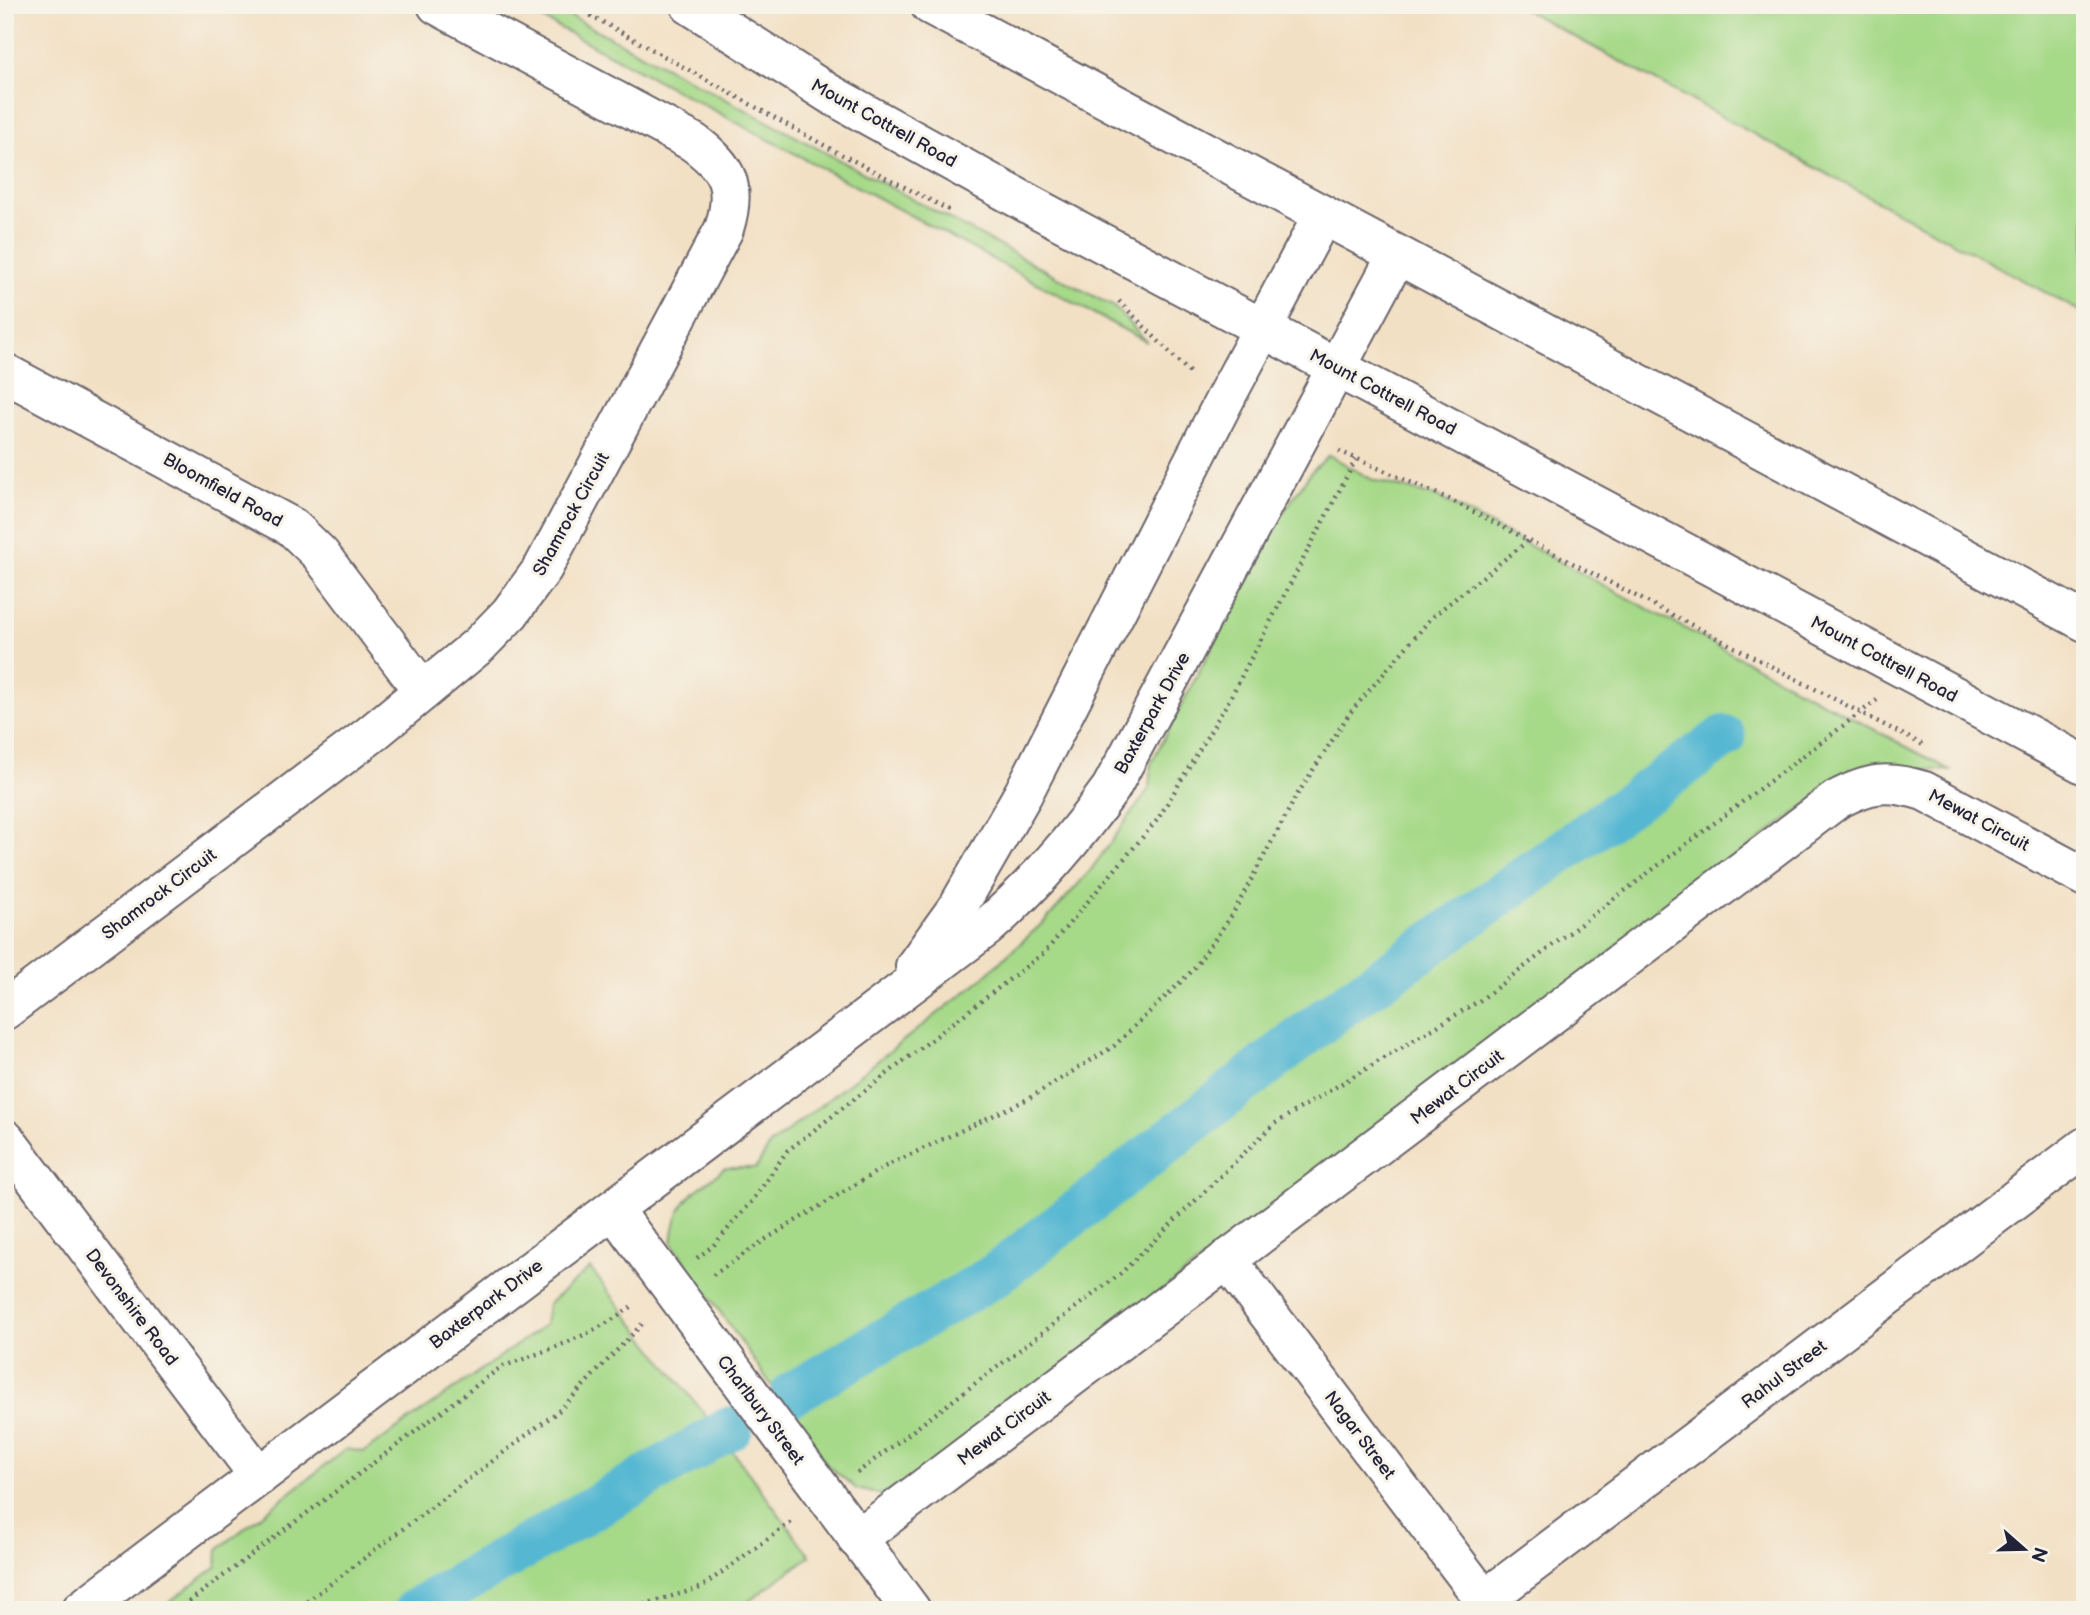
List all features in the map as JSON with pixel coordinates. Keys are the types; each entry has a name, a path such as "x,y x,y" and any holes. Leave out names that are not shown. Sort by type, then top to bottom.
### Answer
{"street":[{"name":"Shamrock Circuit","path":"5,1010 370,735 479,645 510,613 543,568 724,229 731,205 728,180 715,158 694,142 437,5"},
{"name":"Mount Cottrell Road","path":"691,5 828,93 1036,208 2085,765"},
{"path":"930,5 2085,622"},
{"name":"Baxterpark Drive","path":"891,998 959,905 1023,794 1323,215"},
{"name":"Baxterpark Drive","path":"81,1610 987,927 1025,894 1058,858 1111,788 1397,255"},
{"name":"Bloomfield Road","path":"5,373 292,527 320,554 423,691"},
{"name":"Mewat Circuit","path":"858,1539 1825,808 1856,790 1882,783 1899,784 1924,791 2085,877"},
{"name":"Devonshire Road","path":"5,1139 259,1476"},
{"name":"Rahul Street","path":"1488,1605 2085,1147"},
{"name":"Charlbury Street","path":"613,1209 911,1610"},
{"name":"Nagar Street","path":"1227,1259 1488,1605"}],"path":[{"path":"296,1610 561,1409 646,1320 766,1239 884,1167 1028,1099 1114,1046 1192,971 1233,915 1297,794 1349,714 1433,616 1528,540"},
{"path":"624,1610 699,1588 826,1496 1120,1274 1274,1124 1479,1001 1912,674"}],"green space":[{"path":"517,5 550,5 1114,307 1147,342"},
{"path":"1516,5 2085,5 2085,314"},
{"path":"1329,455 1373,480 1438,497 1952,771 1872,766 1836,782 913,1479 882,1495 857,1489 827,1465 672,1243 677,1216 695,1192 725,1168 756,1168 770,1145 978,982 1047,919 1090,871 1149,789 1151,763 1281,516 1311,472"},
{"path":"590,1268 716,1429 810,1556 737,1610 159,1610 217,1566 218,1549 346,1449 364,1452 545,1325 548,1304"}],"waterway":[{"path":"793,1393 994,1276 1333,1013 1724,737"},
{"path":"416,1610 731,1428"}]}
